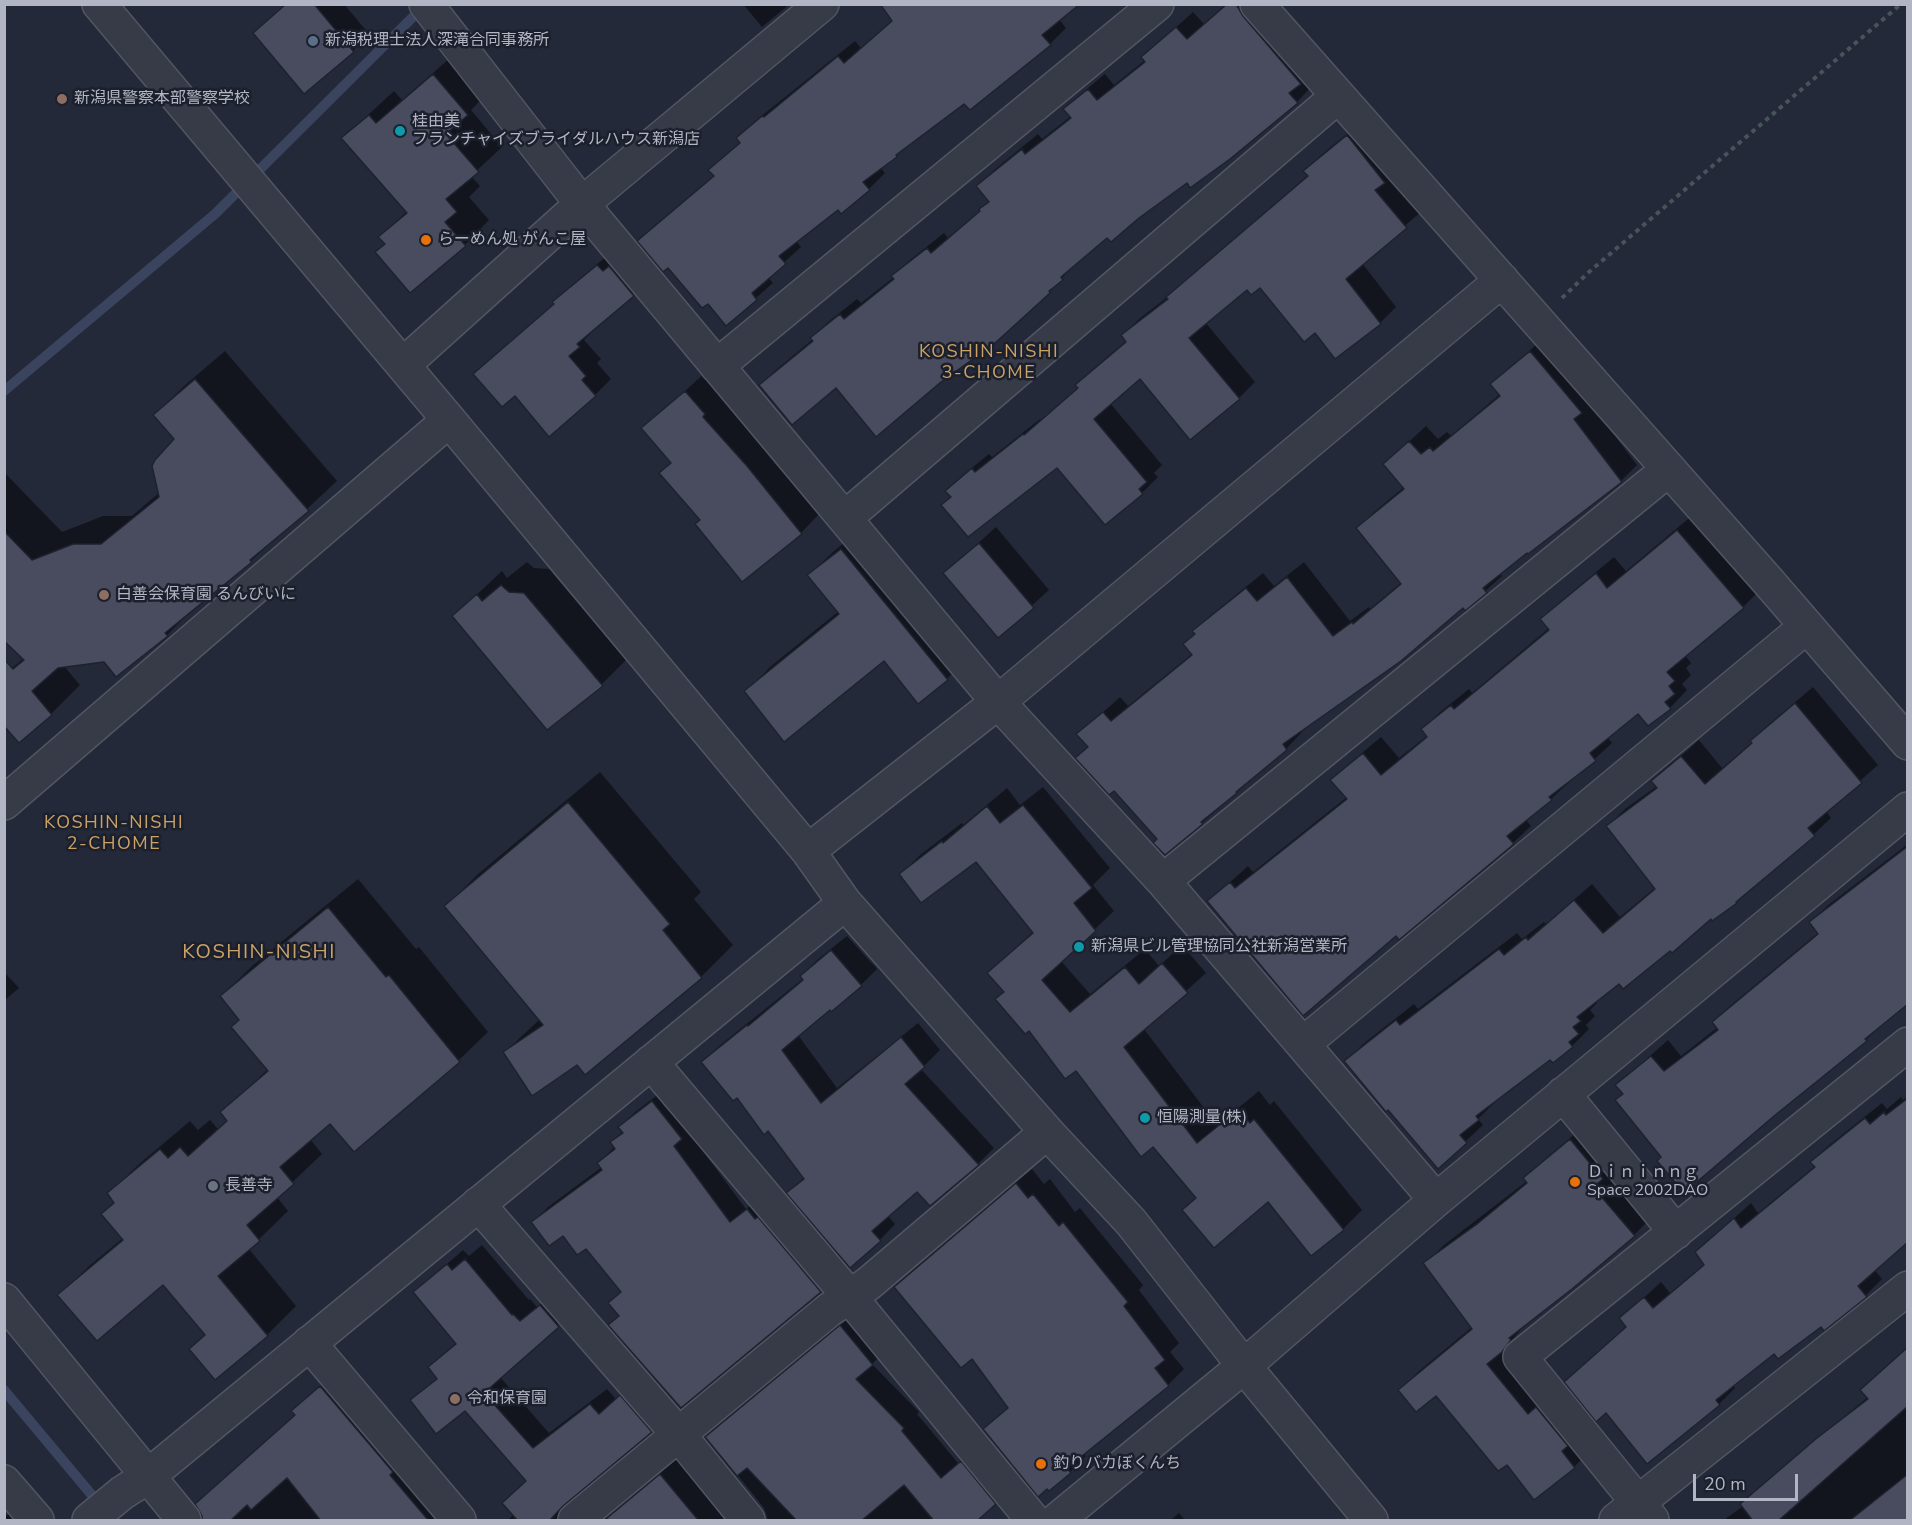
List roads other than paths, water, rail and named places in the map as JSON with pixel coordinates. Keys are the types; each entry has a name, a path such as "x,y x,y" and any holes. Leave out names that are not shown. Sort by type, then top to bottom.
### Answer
{"street":[{"path":"99,4 808,851 845,903 1047,1132 1131,1222 1244,1366 1371,1521"},
{"path":"426,4 582,204 998,702 1163,881 1436,1200"},
{"path":"403,365 582,204 822,4"},
{"path":"717,366 1157,4"},
{"path":"1257,4 1808,626 1908,743"},
{"path":"845,518 1338,96"},
{"path":"808,851 998,702 1502,280"},
{"path":"4,803 449,420"},
{"path":"1163,881 1669,469"},
{"path":"1303,1044 1808,626"},
{"path":"1057,1521 1244,1366 1436,1200 1908,809"},
{"path":"89,1521 845,903"},
{"path":"1908,1044 1520,1357 1635,1515 1908,1288"},
{"path":"651,1062 849,1296 1033,1521"},
{"path":"1563,1094 1676,1232"},
{"path":"575,1521 828,1310 868,1284 1047,1132"},
{"path":"478,1204 679,1435 748,1521"},
{"path":"4,1300 135,1485 184,1521"},
{"path":"309,1343 459,1521"},
{"path":"4,1482 37,1521"}],"waterway":[{"path":"4,391 215,214 423,7"},
{"path":"4,1390 101,1506"}],"place":[{"name":"新潟税理士法人深滝合同事務所","path":"313,41"},
{"name":"新潟県警察本部警察学校","path":"62,99"},
{"name":"桂由美 フランチャイズブライダルハウス新潟店","path":"400,131"},
{"name":"らーめん処 がんこ屋","path":"426,240"},
{"name":"白善会保育園 るんびいに","path":"104,595"},
{"name":"新潟県ビル管理協同公社新潟営業所","path":"1079,947"},
{"name":"恒陽測量(株)","path":"1145,1118"},
{"name":"Ｄｉｎｉｎｎｇ Space 2002DAO","path":"1575,1182"},
{"name":"長善寺","path":"213,1186"},
{"name":"令和保育園","path":"455,1399"},
{"name":"釣りバカぼくんち","path":"1041,1464"}],"district":[{"name":"KOSHIN-NISHI 3-CHOME","path":"989,364"},
{"name":"KOSHIN-NISHI 2-CHOME","path":"114,834"},
{"name":"KOSHIN-NISHI","path":"259,953"}]}
